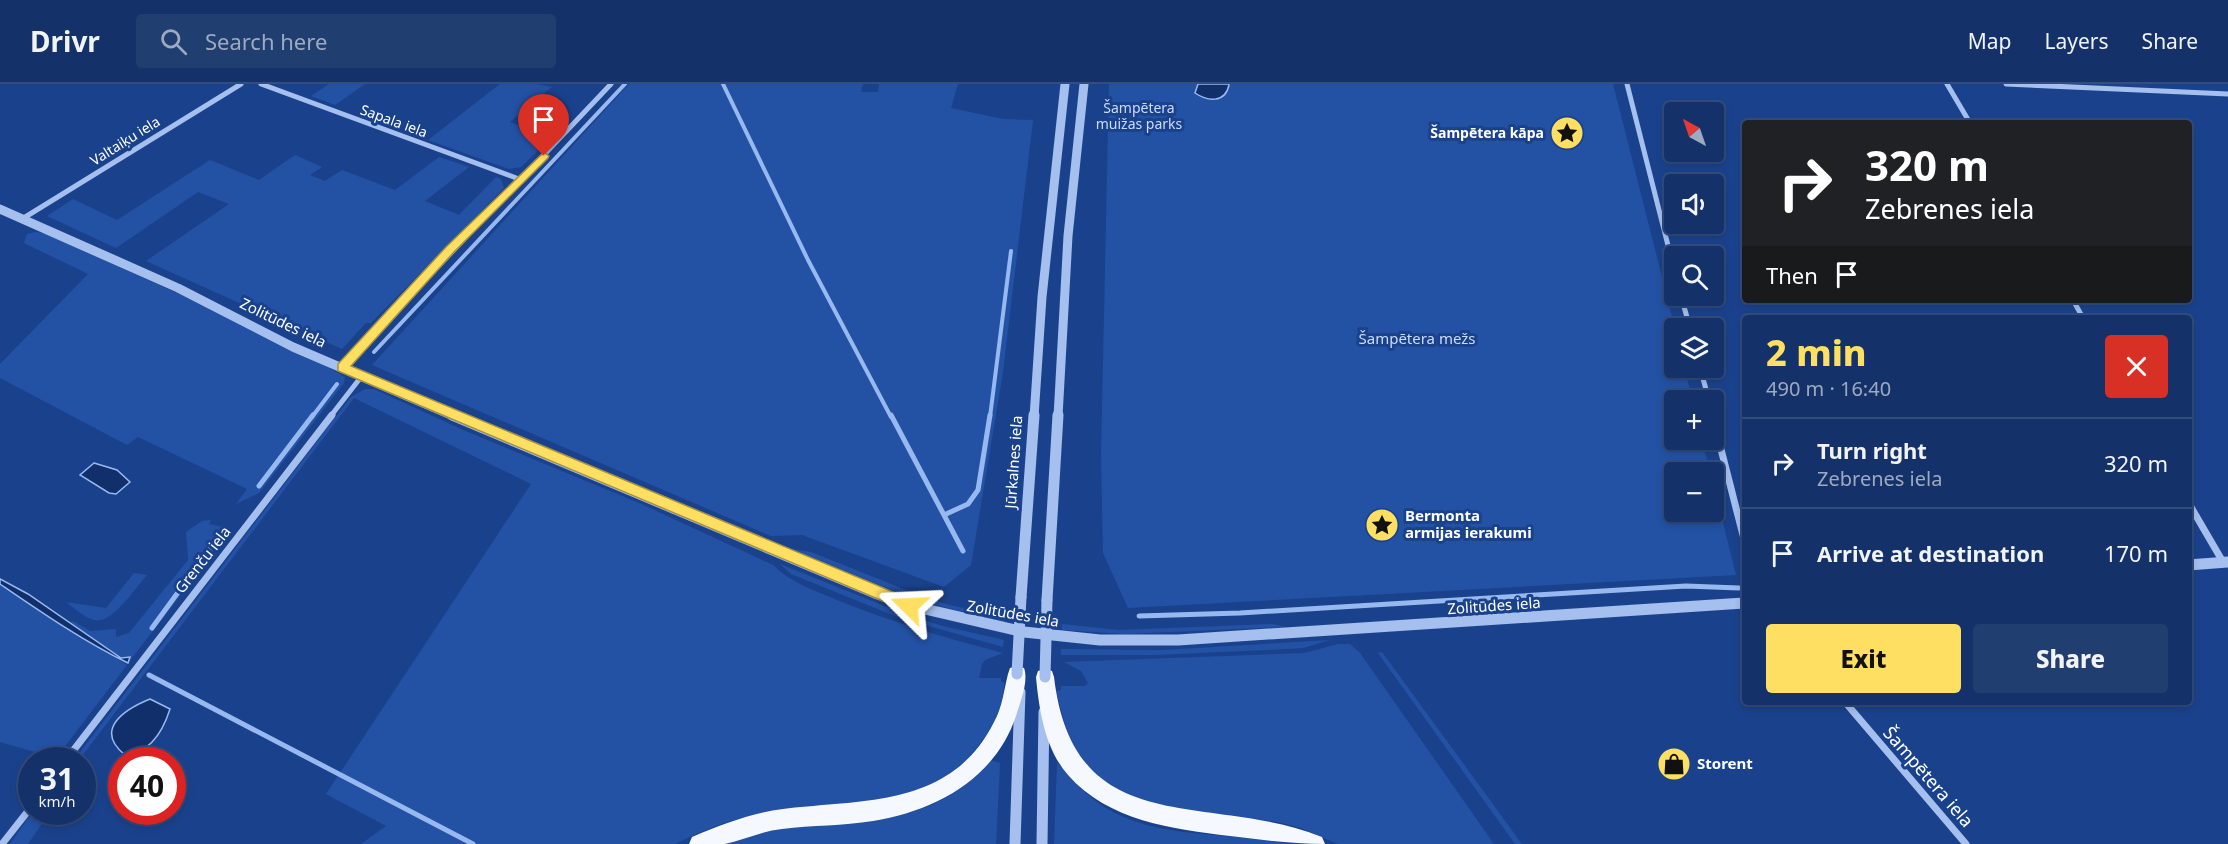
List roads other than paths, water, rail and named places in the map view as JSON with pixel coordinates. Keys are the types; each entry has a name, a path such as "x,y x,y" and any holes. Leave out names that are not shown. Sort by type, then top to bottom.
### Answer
{"highway":[{"path":"699,844 746,826 883,810 912,803 937,793 969,770 993,742 1008,712 1017,674"},
{"path":"1045,677 1051,720 1062,748 1080,774 1106,795 1150,815 1274,831 1315,844"}],"street":[{"name":"Valtaiķu iela","path":"22,219 241,84"},
{"name":"Sapala iela","path":"261,84 519,179"},
{"path":"602,84 610,85"},
{"name":"Jūrkalnes iela","path":"1014,844 1020,693 1017,674 1021,597 1044,265 1065,84"},
{"path":"1042,844 1047,600 1068,236 1079,150 1084,84"},
{"path":"1627,84 1668,246"},
{"path":"1947,84 1968,120"},
{"path":"2006,84 2228,94"},
{"path":"342,368 393,310 519,179 565,135 610,85"},
{"name":"Zolitūdes iela","path":"0,210 178,288 292,347 361,377 875,593 946,617 1019,633 1094,641 1178,640 1742,603"},
{"name":"Grenču iela","path":"76,747 361,377"},
{"path":"1721,450 1742,531"},
{"path":"2192,508 2226,562 2192,565"},
{"name":"Šampētera iela","path":"1848,705 1966,844"},
{"path":"2,844 18,824"}],"waterway":[{"path":"374,352 625,84"},
{"path":"723,84 808,260 891,417"},
{"path":"990,417 1011,251"},
{"path":"312,417 337,384"},
{"path":"259,486 313,415"},
{"path":"891,415 963,551"},
{"path":"944,515 968,504 978,490 990,415"},
{"path":"152,628 217,539"},
{"path":"1139,616 1240,613 1686,586 1739,588"},
{"path":"149,675 473,844"}],"place":[{"name":"Šampētera kāpa","path":"1567,133"},
{"name":"Bermonta armijas ierakumi","path":"1382,525"},
{"name":"Storent","path":"1674,764"}],"park label":[{"name":"Šampētera muižas parks","path":"1139,116"},
{"name":"Šampētera mežs","path":"1417,339"}]}
